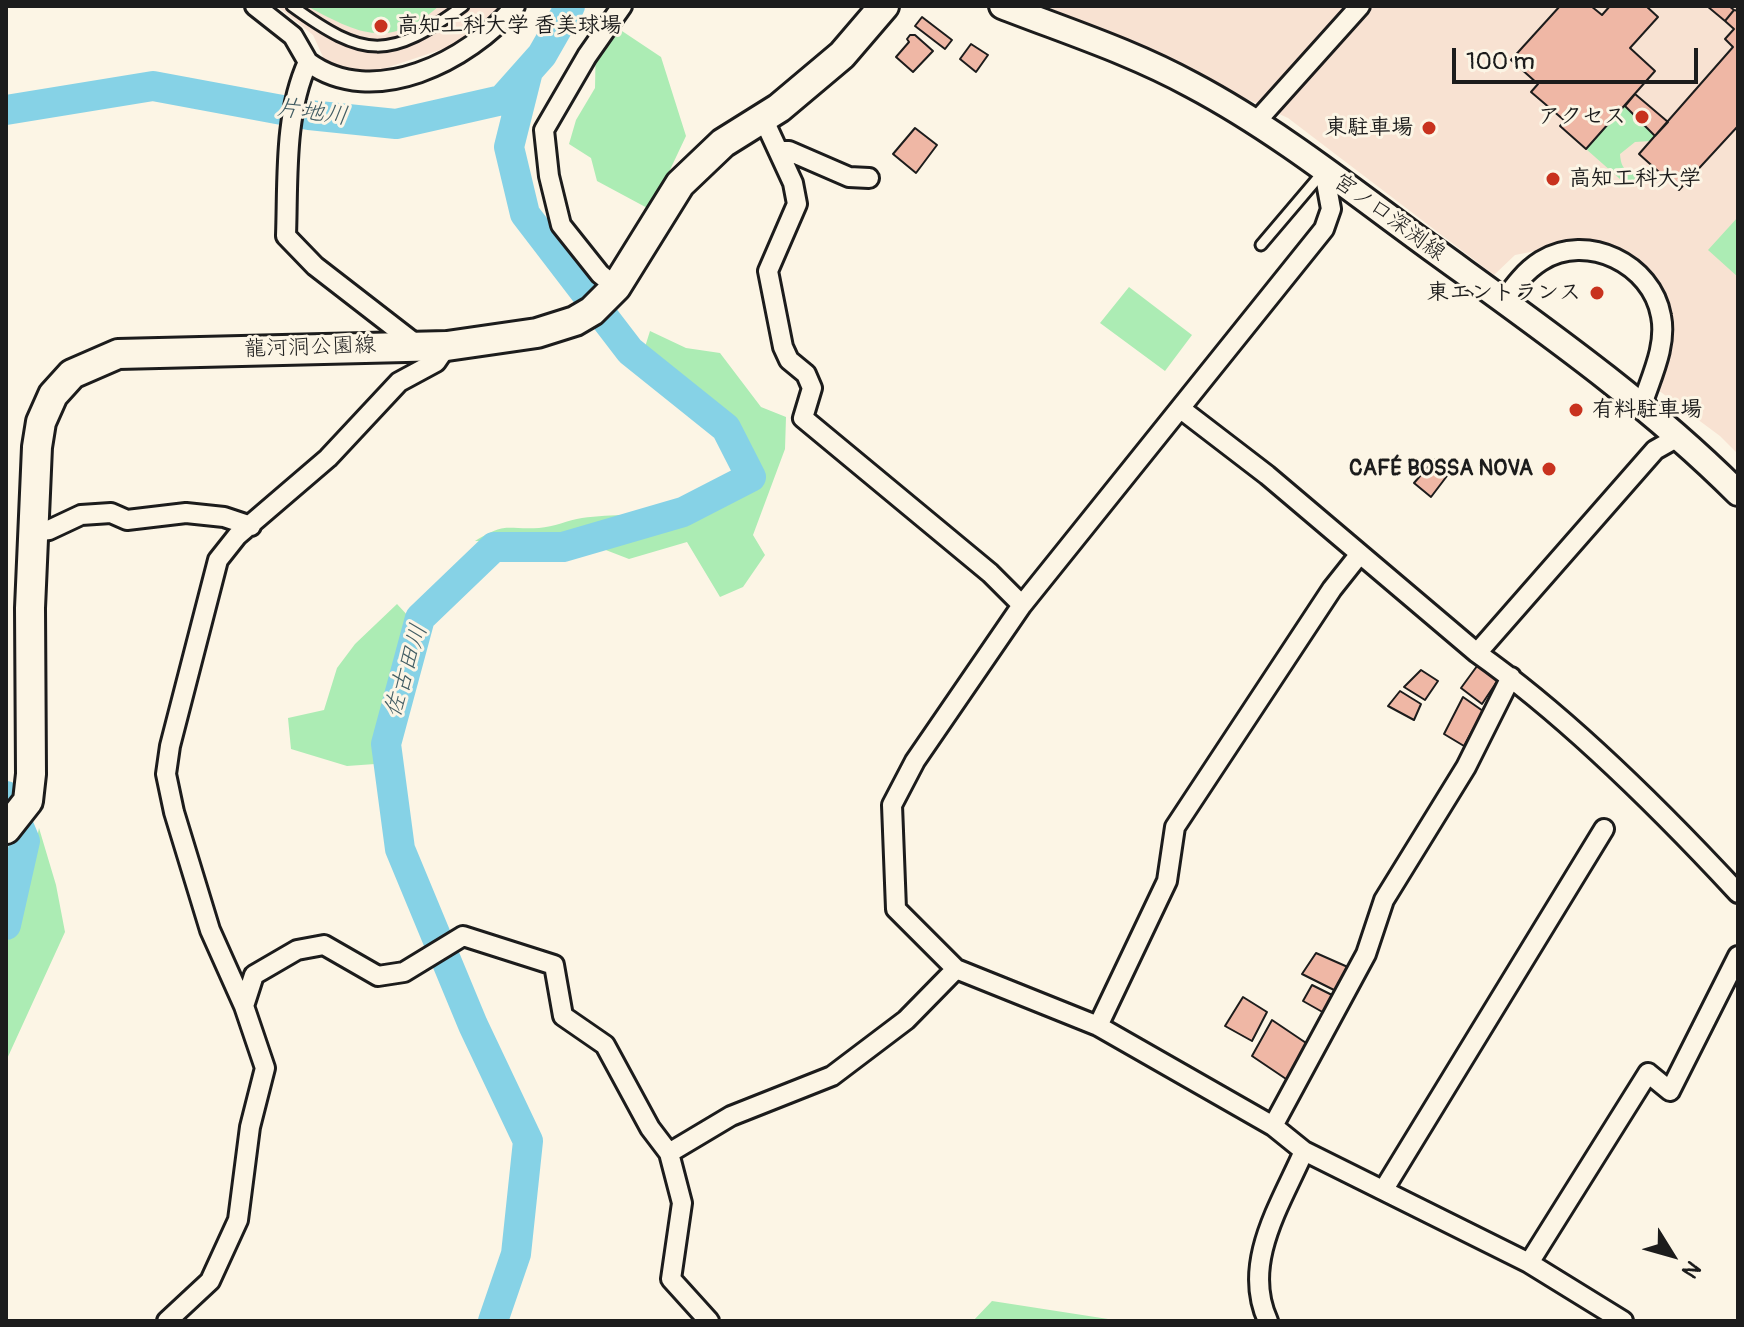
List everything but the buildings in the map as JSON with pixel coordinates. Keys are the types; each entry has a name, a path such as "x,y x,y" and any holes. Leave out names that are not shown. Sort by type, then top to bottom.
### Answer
{"main road":[{"name":"龍河洞公園線","path":"14,819 28,801 31,774 30,608 37,447 47,406 63,383 90,363 118,354 447,346 537,333 575,321 611,292 680,184 723,143 763,118 842,55 884,6"},
{"name":"宮ノ口深渕線","path":"1002,6 1138,59 1193,85 1255,123 1642,405 1738,493"}],"street":[{"path":"255,6 293,36 308,62 326,75 347,79 402,78 435,66 485,36 515,6"},
{"path":"611,292 561,225 549,176 544,130 587,56 622,6"},
{"path":"1255,123 1360,6"},
{"path":"308,62 299,80 290,138 286,236 290,245 417,345"},
{"path":"763,118 780,151 797,204 768,271 783,347 789,360 806,374 812,388 803,418 990,573 1022,605"},
{"path":"780,151 789,151 849,177 869,178"},
{"path":"1324,171 1331,209 1324,229 1022,605 915,761 892,805 896,909 956,969 1098,1026 1273,1126 1304,1151 1529,1263 1623,1321"},
{"path":"1503,301 1520,278 1542,260 1565,252 1593,250 1623,261 1636,270 1651,288 1663,338 1642,405"},
{"path":"167,1321 210,1281 238,1220 247,1172 250,1127 265,1068 244,1006 210,930 174,812 166,774 170,746 218,560 237,536 328,458 399,382 436,362 447,346"},
{"path":"1181,409 1267,475 1477,653 1511,677 1634,787 1738,893"},
{"path":"1477,653 1655,450 1678,437"},
{"path":"34,532 49,530 81,515 111,513 127,520 186,513 224,517 251,526"},
{"path":"1098,1026 1167,881 1175,827 1332,589 1359,555"},
{"path":"1273,1126 1366,954 1384,900 1466,767 1511,677"},
{"path":"1384,1189 1452,1071 1604,829"},
{"path":"244,1006 254,975 297,950 324,945 378,976 404,972 463,936 554,965 563,1016 605,1045 650,1128 669,1153 682,1203 671,1279 709,1321"},
{"path":"1529,1263 1648,1073 1670,1091 1738,956"},
{"path":"669,1153 731,1116 832,1076 906,1020 956,969"},
{"path":"1268,1321 1258,1284 1258,1267 1271,1227 1304,1151"}],"lane":[{"path":"292,6 349,43 373,46 400,44 427,31 463,6"},
{"path":"1261,245 1324,171"}],"shaded area":[{"path":"277,6 505,6 470,40 371,73 348,72 332,67 323,57 313,35"},
{"name":"高知工科大学","path":"1046,6 1738,6 1738,454 1720,436 1654,387 1670,324 1654,276 1592,240 1515,255 1494,275 1288,118"}],"green space":[{"name":"高知工科大学 香美球場","path":"307,6 439,6 405,28 390,33 374,33 343,24"},
{"path":"622,31 661,57 686,136 651,210 597,181 591,158 569,144 576,120 595,88 596,35"},
{"path":"1625,106 1655,136 1650,141 1635,142 1620,154 1625,169 1640,175 1629,187 1586,149"},
{"path":"1738,217 1738,277 1708,250"},
{"path":"1129,287 1192,335 1165,371 1100,323"},
{"path":"650,331 686,348 720,353 761,407 786,417 785,449 753,535 765,555 743,587 720,597 687,542 629,559 585,542 475,541 507,528 545,527 582,518 671,511 691,506 729,485 746,466 729,434 707,406 681,383 650,365 645,347"},
{"path":"397,604 409,617 410,651 390,699 375,764 347,766 291,749 288,718 324,710 337,668 355,644"},
{"path":"39,828 56,885 65,932 6,1061 6,945 25,898"},
{"path":"992,1301 1108,1319 1113,1321 973,1321"}],"waterway":[{"name":"片地川","path":"6,110 153,86 309,115 396,124 502,100 542,55 570,6"},
{"name":"佐古田川","path":"493,1321 516,1254 528,1141 473,1025 400,849 386,744 420,618 494,547 563,547 683,512 751,477 726,428 630,351 525,214 509,147 528,71"},
{"name":"片地川","path":"6,796 25,841 6,925"}],"place":[{"name":"高知工科大学 香美球場","path":"381,26"},
{"name":"アクセス","path":"1642,117"},
{"name":"東駐車場","path":"1429,128"},
{"name":"高知工科大学","path":"1553,179"},
{"name":"東エントランス","path":"1597,293"},
{"name":"有料駐車場","path":"1576,410"},
{"name":"CAFÉ BOSSA NOVA","path":"1549,469"}]}
